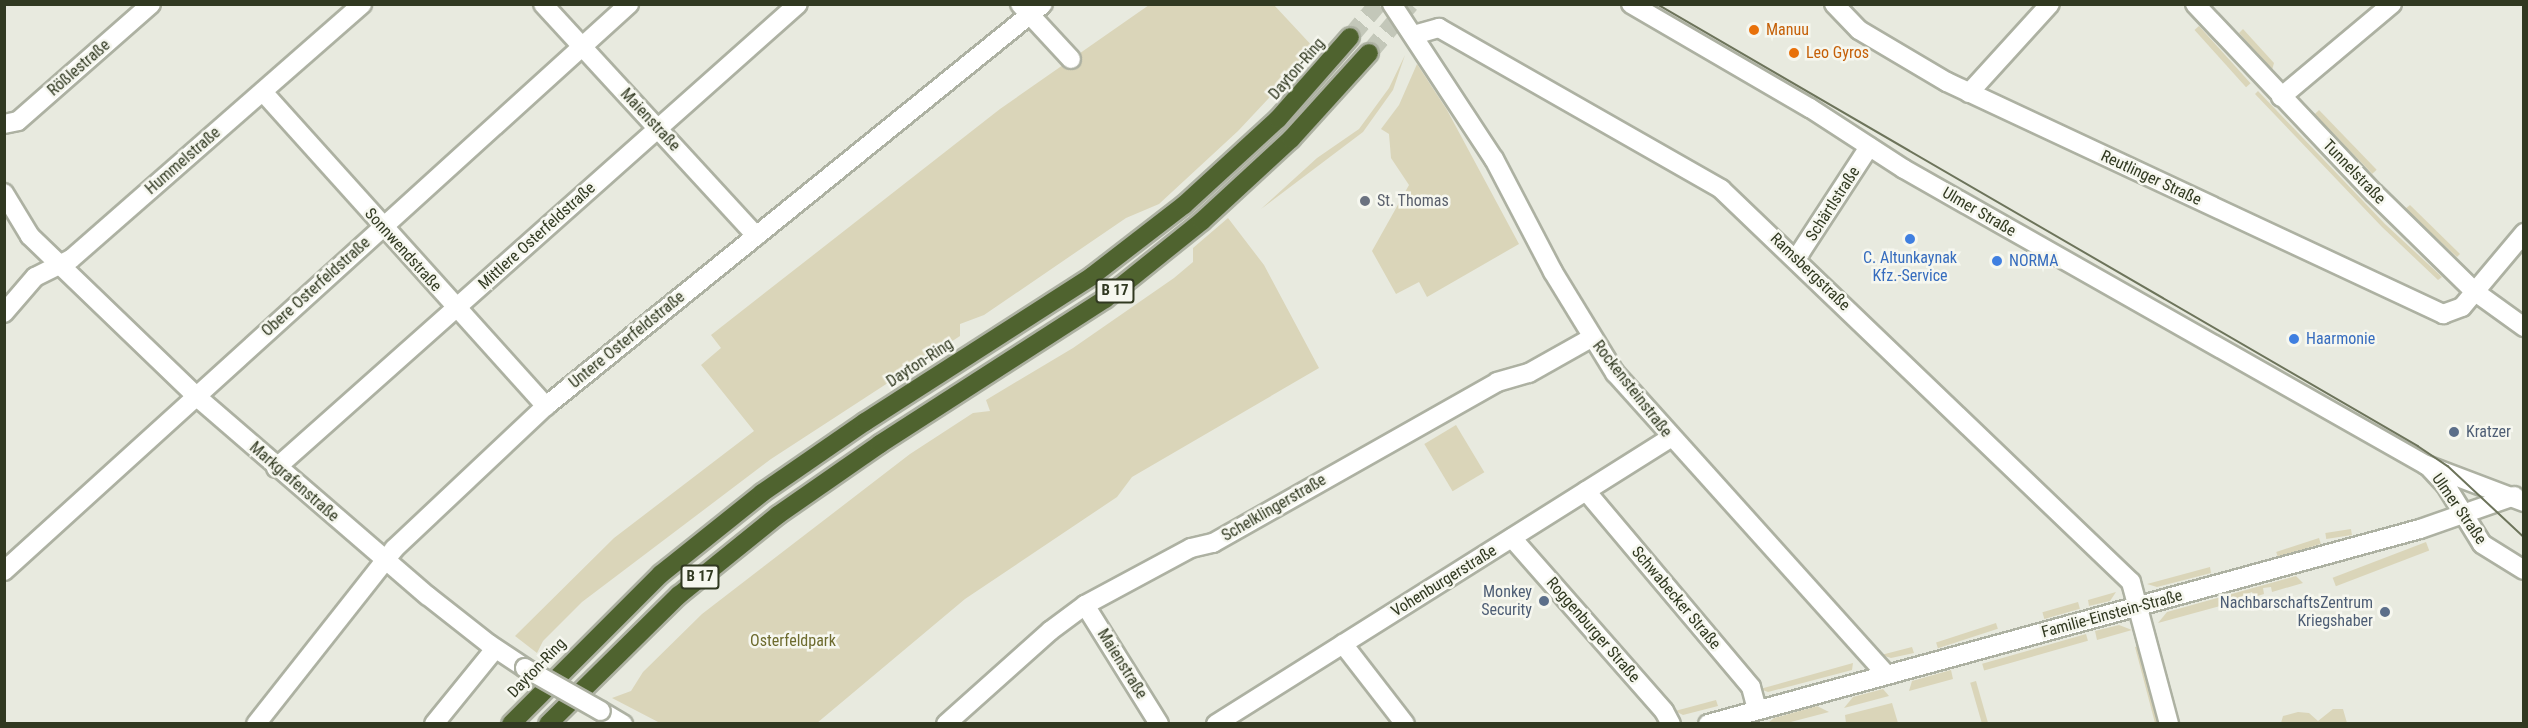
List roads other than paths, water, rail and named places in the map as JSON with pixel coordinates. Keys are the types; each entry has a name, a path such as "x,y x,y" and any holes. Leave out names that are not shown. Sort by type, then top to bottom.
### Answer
{"highway":[{"name":"Dayton-Ring","path":"511,723 661,574 762,493 865,422 1092,276 1184,204 1278,119 1350,37"},
{"name":"B 17","path":"548,723 585,683 679,595 778,515 880,444 1105,299 1149,264 1291,139 1369,53"},
{"path":"556,723 585,683"}],"street":[{"name":"Rößlestraße","path":"4,124 18,121 151,4"},
{"name":"Hummelstraße","path":"4,313 35,277 71,259 362,4"},
{"name":"Maienstraße","path":"543,4 756,236"},
{"name":"Obere Osterfeldstraße","path":"4,571 629,4"},
{"name":"Mittlere Osterfeldstraße","path":"276,468 798,4"},
{"name":"Rockensteinstraße","path":"1392,4 1494,159 1591,338 1670,438 1886,674"},
{"name":"Ulmer Straße","path":"1631,4 1810,108 1869,147 2426,465 2519,499"},
{"name":"Reutlinger Straße","path":"1834,4 1858,30 1969,93 2443,314 2462,307 2523,233"},
{"path":"1969,93 2050,4"},
{"name":"Tunnelstraße","path":"2195,4 2281,97 2474,291 2523,327"},
{"path":"2281,97 2392,4"},
{"path":"1031,8 1071,59"},
{"name":"Untere Osterfeldstraße","path":"256,723 384,559 546,406 756,236 1031,8"},
{"name":"Ramsbergstraße","path":"1414,35 1439,28 1706,177 1796,259 2131,582 2169,723"},
{"name":"Sonnwendstraße","path":"263,92 382,227 546,406"},
{"name":"Schärtlstraße","path":"1796,259 1869,147"},
{"name":"Markgrafenstraße","path":"4,194 25,230 58,265 196,396 276,468 495,649 623,723"},
{"name":"Schelklingerstraße","path":"946,723 1050,631 1085,605 1186,550 1213,543 1497,382 1528,373 1591,338"},
{"name":"Vohenburgerstraße","path":"1216,723 1670,438"},
{"name":"Ulmer Straße","path":"2426,465 2463,513 2482,544 2523,570"},
{"name":"Schwabecker Straße","path":"1586,491 1751,687 1757,709"},
{"name":"Familie-Einstein-Straße","path":"1708,723 2139,608 2420,530 2463,513 2519,499"},
{"name":"Roggenburger Straße","path":"1512,538 1664,711 1671,723"},
{"name":"Maienstraße","path":"1085,605 1159,723"},
{"path":"1343,644 1405,723"},
{"path":"434,723 495,649"}],"tunnel":[{"path":"1350,37 1378,4"},
{"path":"1369,53 1410,4"}],"tram line":[{"path":"1657,4 2418,446 2448,466 2524,537"}],"place":[{"name":"Manuu","path":"1754,30"},
{"name":"Leo Gyros","path":"1794,53"},
{"name":"St. Thomas","path":"1365,201"},
{"name":"C. Altunkaynak Kfz.-Service","path":"1910,239"},
{"name":"NORMA","path":"1997,261"},
{"name":"Haarmonie","path":"2294,339"},
{"name":"Kratzer","path":"2454,432"},
{"name":"Monkey Security","path":"1544,601"},
{"name":"NachbarschaftsZentrum Kriegshaber","path":"2385,612"}],"park label":[{"name":"Osterfeldpark","path":"793,641"}]}
